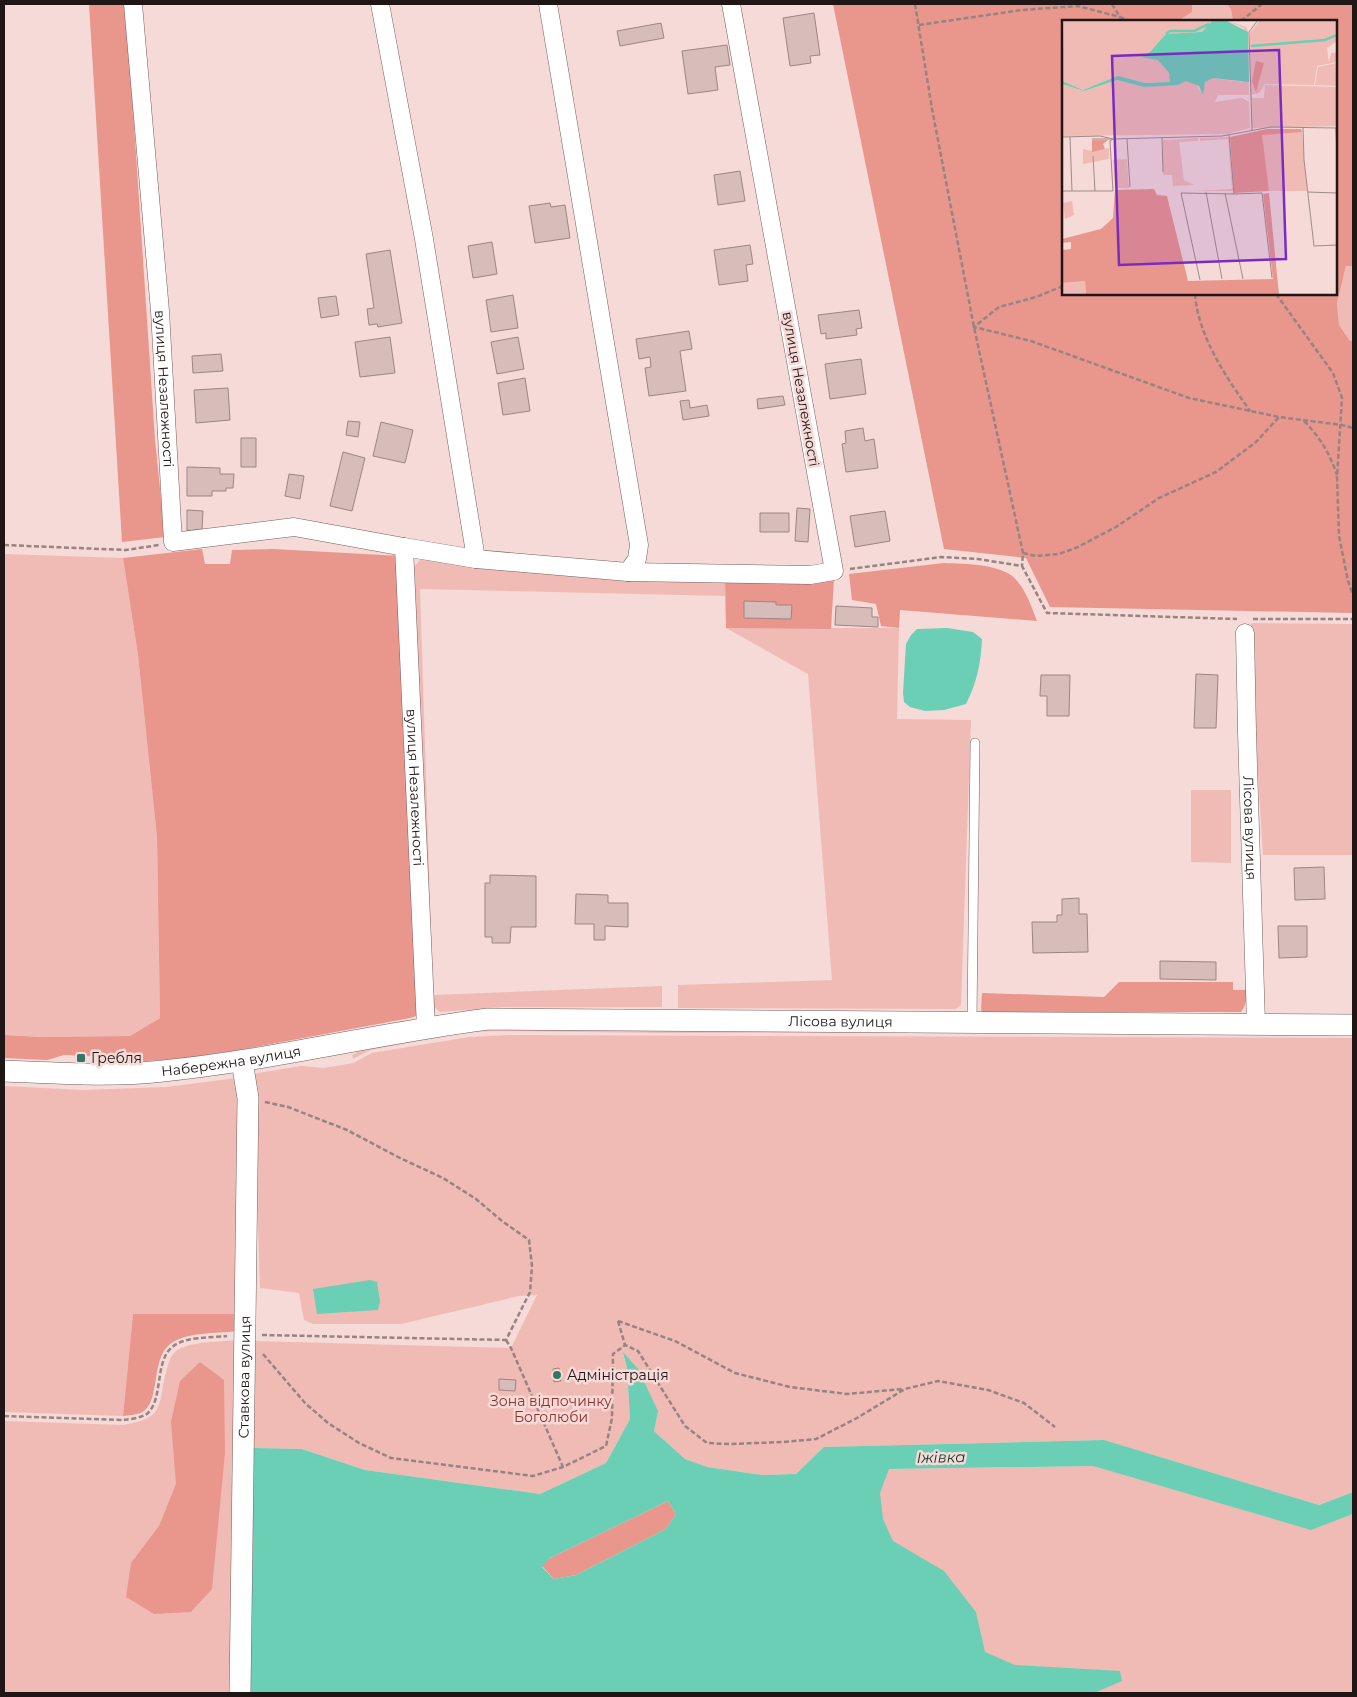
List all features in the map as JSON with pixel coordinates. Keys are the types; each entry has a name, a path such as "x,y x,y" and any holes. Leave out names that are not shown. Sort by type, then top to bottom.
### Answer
{"street":[{"name":"вулиця Незалежності","path":"133,4 160,311 173,542"},
{"path":"380,4 424,239 476,559"},
{"path":"548,4 639,545 637,558 628,572"},
{"name":"вулиця Незалежності","path":"731,4 834,571"},
{"path":"173,542 294,527 476,559 628,572 810,575 834,571"},
{"name":"вулиця Незалежності","path":"404,547 426,1027"},
{"name":"Лісова вулиця","path":"1245,633 1246,732 1256,1024"},
{"name":"Лісова вулиця","path":"426,1027 488,1019 1353,1025"},
{"name":"Набережна вулиця","path":"4,1071 82,1074 161,1072 242,1061 426,1027"},
{"name":"Ставкова вулиця","path":"240,1693 248,1098 242,1061"}],"lane":[{"path":"972,1022 975,743"}],"path":[{"path":"915,4 932,109 974,327 1023,553 1022,566 1047,613 1245,619 1353,619"},
{"path":"1112,4 1122,20"},
{"path":"1242,20 1262,4"},
{"path":"918,25 1022,10 1078,6 1120,16 1127,20"},
{"path":"974,327 999,307 1036,297 1062,286"},
{"path":"1195,295 1200,318 1213,353 1224,373 1251,412"},
{"path":"1277,295 1333,373 1342,398 1342,425 1337,477 1339,536 1348,581 1353,595"},
{"path":"974,327 1031,341 1189,398 1251,412 1353,428"},
{"path":"1023,553 1036,556 1059,554 1078,547 1116,527 1158,498 1216,472 1256,442 1279,417"},
{"path":"1304,420 1314,431 1331,457 1337,477"},
{"path":"4,545 126,550 173,542"},
{"path":"834,571 941,558 978,559 1022,566"},
{"path":"248,1098 288,1107 347,1130 443,1178 476,1199 529,1240 532,1266 530,1292 506,1340"},
{"path":"905,1388 857,1418 816,1439 784,1442 707,1443 685,1426 638,1351 626,1345 618,1321 674,1341 735,1373 790,1387 847,1394 905,1388 938,1380 988,1390 1024,1403 1055,1427"},
{"path":"4,1416 123,1420 140,1417 148,1413 154,1404 164,1360 171,1348 183,1342 245,1334 506,1340"},
{"path":"245,1334 305,1402 328,1423 359,1443 391,1458 533,1476 563,1467 606,1446 612,1418 613,1354 626,1345"},
{"path":"506,1340 563,1467"}],"green space":[{"path":"1192,4 1227,4 1231,9 1233,20 1180,20 1192,12"},
{"path":"1346,266 1353,266 1353,340 1350,341 1339,325 1337,303"},
{"path":"4,554 123,558 138,655 157,837 160,1018 130,1036 41,1037 4,1035"},
{"path":"422,558 725,580 725,596 420,589 433,995 662,986 662,1007 503,1007 440,1012 433,1006 411,570"},
{"path":"1251,623 1353,624 1353,855 1263,855 1253,694"},
{"path":"726,628 899,628 897,719 971,720 961,1005 956,1009 678,1008 678,985 832,980 808,674"},
{"path":"1191,790 1231,790 1231,863 1191,862"},
{"path":"477,1027 973,1032 466,1032 370,1050 353,1059 352,1055 371,1045"},
{"name":"Зона відпочинку Боголюби","path":"511,1035 1353,1038 1353,1492 1319,1505 1104,1440 824,1447 796,1474 762,1475 707,1467 685,1459 654,1431 623,1354 627,1368 630,1419 606,1463 540,1494 365,1470 302,1449 250,1448 252,1341 511,1348 537,1295 519,1296 401,1324 313,1324 304,1320 299,1293 260,1288 252,1074 301,1066 324,1068 353,1063 372,1053 469,1037"},
{"path":"237,1078 241,1100 237,1314 133,1314 123,1416 4,1412 4,1086 83,1090 166,1087"},
{"path":"237,1340 230,1693 4,1693 4,1421 123,1425 137,1422 154,1414 158,1408 167,1368 171,1357 176,1351 189,1345 205,1342"},
{"path":"1093,1466 1311,1529 1353,1514 1353,1693 883,1693 851,1476 889,1469"}],"shaded area":[{"path":"89,4 126,4 155,440 165,537 122,542"},
{"path":"833,4 1192,4 1192,12 1180,20 1062,20 1062,295 1337,295 1337,20 1233,20 1231,9 1227,4 1353,4 1353,266 1346,266 1337,303 1339,325 1350,341 1353,340 1353,613 1050,607 1026,558 944,549"},
{"path":"202,549 205,564 230,564 232,550 273,549 401,556 420,1010 416,1010 416,1016 410,1018 234,1051 178,1059 114,1062 95,1056 64,1055 47,1060 4,1058 4,1035 41,1037 130,1036 160,1018 157,837 138,655 123,558"},
{"path":"944,563 973,564 1004,571 1018,582 1024,591 1037,621 900,610 899,628 881,626 876,604 852,600 849,574"},
{"path":"834,579 831,629 726,628 725,580"},
{"path":"1119,982 1233,982 1233,990 1247,990 1244,1007 1241,1012 982,1012 981,1009 982,993 1104,997"},
{"path":"133,1314 237,1314 237,1331 192,1335 169,1345 160,1360 149,1405 140,1413 123,1416"},
{"path":"200,1362 224,1380 225,1453 212,1589 191,1612 154,1614 126,1597 131,1563 159,1526 176,1484 171,1422 180,1381"},
{"path":"668,1501 676,1514 666,1529 576,1575 554,1579 542,1566 550,1558"}],"water":[{"path":"947,628 973,632 982,639 978,672 970,696 966,704 944,710 925,711 910,707 904,702 903,693 906,644 917,629"},
{"path":"370,1280 377,1282 380,1301 378,1310 317,1314 313,1289"},
{"name":"Іжівка","path":"623,1352 638,1369 658,1411 654,1431 685,1459 707,1467 762,1475 796,1474 824,1447 1104,1440 1319,1505 1353,1492 1353,1514 1311,1530 1093,1466 889,1469 880,1493 883,1519 893,1541 944,1571 976,1612 985,1652 1015,1665 1120,1671 1122,1681 1094,1693 246,1693 250,1448 302,1449 365,1470 540,1494 606,1463 630,1419 627,1368","holes":["668,1501 676,1514 666,1529 576,1575 554,1579 542,1567 550,1558"]}],"building":[{"path":"814,13 820,55 810,56 811,63 790,66 783,18"},
{"path":"661,23 664,38 620,46 617,31"},
{"path":"727,45 730,65 715,67 718,90 688,94 682,51"},
{"path":"740,171 745,201 718,205 714,175"},
{"path":"550,203 551,207 565,205 570,238 535,243 529,206"},
{"path":"492,242 497,274 473,278 468,246"},
{"path":"750,245 753,264 746,265 748,281 719,285 714,250"},
{"path":"390,250 402,323 378,327 377,324 369,325 367,309 374,308 366,254"},
{"path":"513,295 518,328 491,332 486,300"},
{"path":"336,296 339,315 321,318 318,298"},
{"path":"859,310 862,328 856,329 857,335 826,339 826,333 821,334 818,315"},
{"path":"689,331 692,349 680,351 686,391 649,396 645,368 651,367 650,357 639,359 636,339"},
{"path":"390,337 395,373 360,377 355,342"},
{"path":"518,337 524,369 497,374 491,342"},
{"path":"221,354 223,371 193,373 192,356"},
{"path":"861,359 866,394 830,399 825,364"},
{"path":"525,378 530,411 503,415 498,383"},
{"path":"228,388 230,420 196,423 194,390"},
{"path":"783,396 785,405 758,409 757,399"},
{"path":"689,400 690,408 707,405 709,416 683,420 680,401"},
{"path":"348,421 360,422 358,437 346,435"},
{"path":"381,422 413,430 405,463 373,456"},
{"path":"863,428 865,441 874,439 878,468 846,472 842,444 846,443 845,431"},
{"path":"241,438 256,438 256,467 241,467"},
{"path":"343,452 365,458 352,511 330,506"},
{"path":"187,467 220,468 220,474 234,474 233,488 226,488 226,491 212,491 212,496 187,496"},
{"path":"289,474 304,476 300,499 285,496"},
{"path":"797,508 810,509 808,542 795,541"},
{"path":"187,510 203,511 202,529 187,531"},
{"path":"885,511 890,541 855,547 850,516"},
{"path":"760,513 789,513 789,532 760,532"},
{"path":"744,601 776,602 776,605 792,605 791,619 744,618"},
{"path":"836,606 872,608 872,617 878,617 878,627 835,625"},
{"path":"1196,674 1218,675 1216,728 1194,728"},
{"path":"1041,675 1070,675 1069,716 1047,716 1047,696 1040,696"},
{"path":"1324,867 1325,899 1295,900 1294,868"},
{"path":"490,875 536,876 536,927 511,927 510,943 492,943 492,937 485,937 485,883 490,883"},
{"path":"576,894 608,895 608,903 628,903 628,927 605,926 605,940 594,940 594,924 575,924"},
{"path":"1079,898 1079,914 1087,914 1088,952 1033,953 1032,922 1057,922 1057,915 1062,915 1062,899"},
{"path":"1278,926 1307,926 1307,957 1279,958"},
{"path":"1160,961 1216,962 1216,980 1160,979"},
{"name":"Адміністрація","path":"559,1368 561,1381 554,1382 553,1369"},
{"path":"499,1379 516,1380 515,1391 499,1390"}],"place":[{"name":"Гребля","path":"81,1058"},
{"name":"Адміністрація","path":"557,1375"}]}
